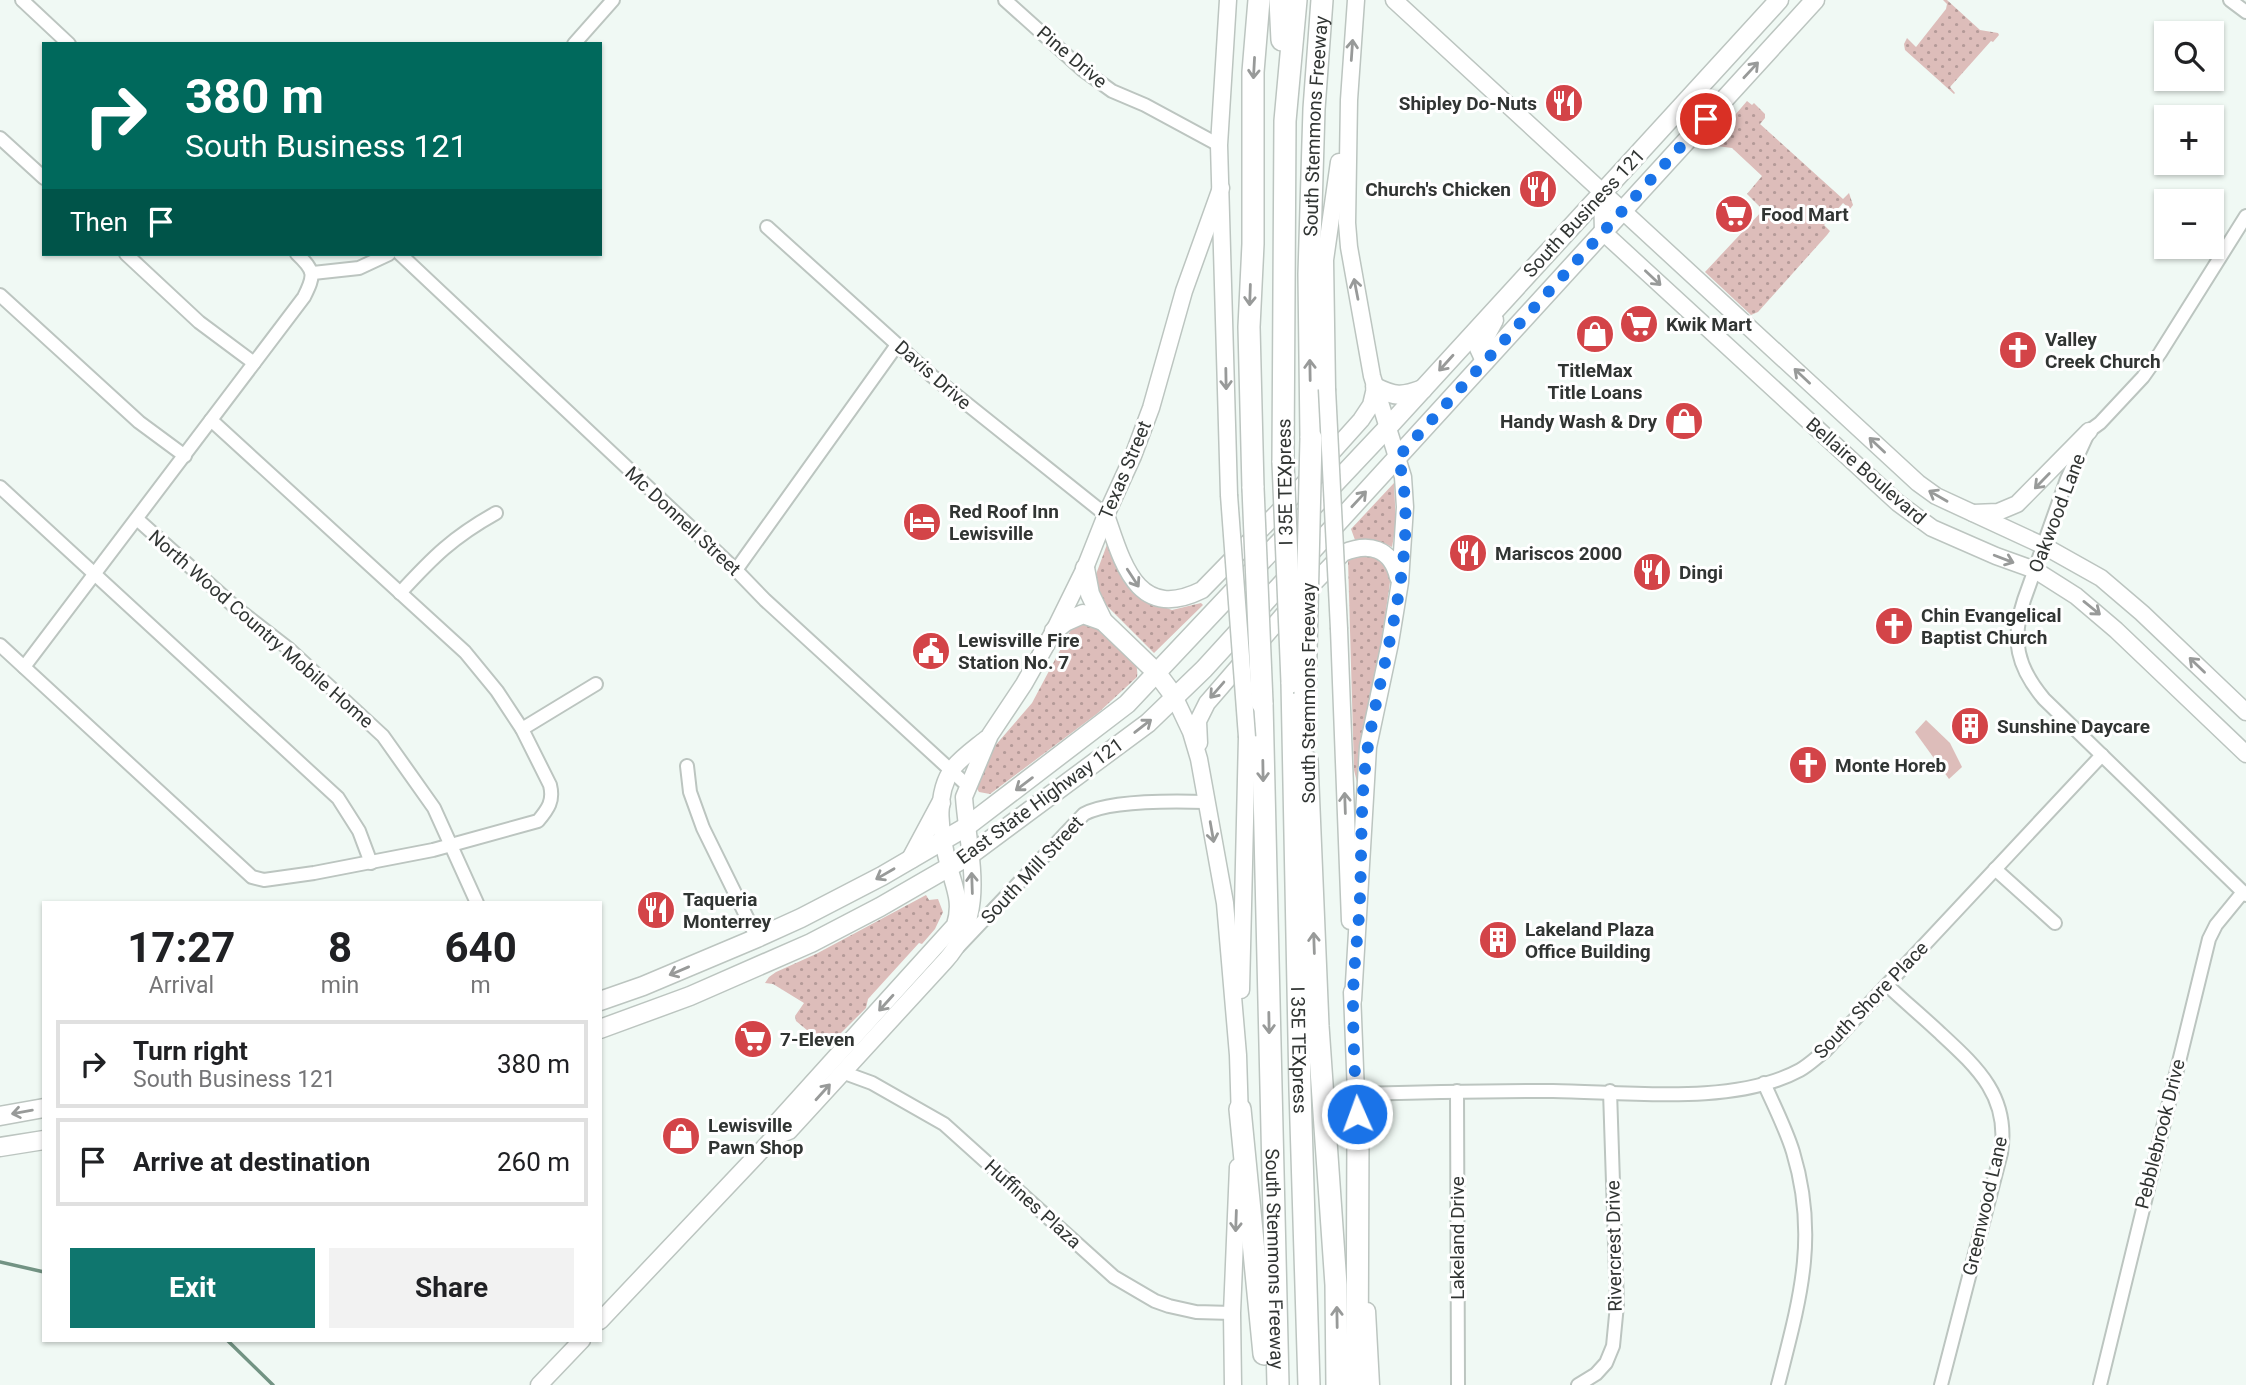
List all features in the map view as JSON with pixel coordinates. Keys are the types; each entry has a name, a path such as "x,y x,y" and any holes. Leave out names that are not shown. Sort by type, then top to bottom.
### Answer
{"highway":[{"name":"South Stemmons Freeway","path":"1259,0 1253,72 1253,244 1249,327 1252,488 1262,703 1278,1385"},
{"path":"1280,0 1285,121"},
{"name":"I 35E TEXpress","path":"1296,0 1285,121 1283,462 1298,688 1309,1385"},
{"name":"South Stemmons Freeway","path":"1322,0 1314,109 1308,274 1311,438 1298,688 1336,1285 1337,1385"},
{"path":"1307,1320 1306,1065 1318,1026"},
{"path":"1240,1109 1267,1385"},
{"path":"1357,1385 1358,1134"}],"main road":[{"name":"South Stemmons Freeway","path":"1228,0 1219,145 1229,495 1247,737 1238,1055"},
{"name":"South Stemmons Freeway","path":"1353,1000 1368,747 1400,582 1405,507 1403,477 1375,387 1349,247 1349,100 1356,0"},
{"name":"Bellaire Boulevard","path":"1394,0 1918,483 1936,496 2045,546 2085,568 2113,588 2246,712"},
{"name":"South Business 121","path":"1389,426 1779,0"},
{"name":"South Business 121","path":"1398,457 1815,0"},
{"name":"South Stemmons Freeway","path":"1349,100 1325,260 1327,389 1339,629 1356,1094 1371,1385"},
{"name":"Texas Street","path":"966,827 964,797 990,736 1054,631 1085,568 1105,515 1133,456 1151,408 1184,291 1221,188"},
{"path":"1602,193 1603,232"},
{"name":"Bellaire Boulevard","path":"1603,232 1898,503 1932,528 2035,570 2091,607 2246,754"},
{"path":"1485,361 1479,348 1502,301"},
{"path":"1105,515 1122,559 1138,587 1161,600 1186,598 1202,590 1282,508 1361,420 1371,405 1375,387 1405,396 1423,389"},
{"path":"1831,443 1852,422"},
{"name":"East State Highway 121","path":"602,1001 757,938 841,898 966,827 1117,712 1389,426"},
{"path":"1970,513 1998,512 2017,504 2089,431"},
{"name":"East State Highway 121","path":"602,1028 691,996 811,943 970,855 1148,723 1204,669 1398,457"},
{"path":"1199,759 1198,721 1207,703 1284,614 1343,553 1364,547 1382,552 1395,564 1400,582"},
{"path":"1085,568 1090,594 1103,621 1156,673 1174,696"},
{"path":"1054,631 1065,622 1083,614 1103,621"},
{"name":"South Stemmons Freeway","path":"1174,696 1191,732 1199,759 1225,903 1240,1109 1232,1313 1233,1385"},
{"name":"Texas Street","path":"951,771 990,736"},
{"path":"944,839 941,794 951,771"},
{"path":"911,859 941,803"},
{"name":"South Mill Street","path":"602,1319 774,1137 776,1123 836,1067 944,950 962,939 972,908 966,827"},
{"name":"South Mill Street","path":"944,839 958,895 959,912 944,950"},
{"path":"0,1116 42,1108"},
{"path":"0,1147 42,1140"},
{"path":"540,1385 580,1342"}],"street":[{"path":"22,0 67,42"},
{"path":"577,42 613,0"},
{"name":"Pine Drive","path":"1005,0 1083,70 1112,91 1145,105 1219,145"},
{"path":"2230,0 2246,12"},
{"path":"0,138 42,176"},
{"name":"Oakwood Lane","path":"2244,894 2044,699 2023,671 2017,641 2017,620 2067,480 2089,431 2100,423 2143,377 2246,216"},
{"name":"Davis Drive","path":"767,226 897,345 1006,438 1105,515"},
{"path":"128,256 199,321 254,363"},
{"path":"299,256 313,273 359,268 385,256"},
{"name":"Mc Donnell Street","path":"402,256 772,607 968,786"},
{"name":"North Wood Country Mobile Home","path":"24,667 304,297 313,273"},
{"path":"0,295 139,422 185,456"},
{"path":"736,570 897,345"},
{"path":"0,645 252,877 264,880 371,863 538,821 550,808 550,785 522,729 498,691 465,652 211,420"},
{"path":"0,487 338,798 359,831 371,863"},
{"path":"400,593 435,554 466,530 496,513"},
{"name":"North Wood Country Mobile Home","path":"137,519 235,607 289,649 383,736 434,808 476,901"},
{"path":"522,729 596,684"},
{"name":"South Shore Place","path":"1356,1094 1610,1091 1666,1094 1727,1091 1764,1083 1800,1070 1825,1051 1888,986 2102,755"},
{"path":"687,766 690,792 703,828 757,938"},
{"name":"South Mill Street","path":"944,950 1084,814 1093,809 1115,805 1207,802"},
{"path":"1995,869 2054,923"},
{"name":"Pebblebrook Drive","path":"2100,1385 2125,1273 2209,939 2216,925 2244,894"},
{"name":"Greenwood Lane","path":"1888,986 1981,1073 1995,1096 2003,1124 2001,1153 1941,1385"},
{"name":"Huffines Plaza","path":"836,1067 872,1083 944,1124 1114,1277 1155,1301 1169,1306 1196,1312 1232,1313"},
{"path":"1764,1083 1792,1149 1799,1173 1806,1219 1806,1248 1800,1298 1778,1385"},
{"name":"Lakeland Drive","path":"1457,1091 1458,1385"},
{"name":"Rivercrest Drive","path":"1578,1385 1596,1374 1606,1363 1613,1346 1617,1305 1610,1091"}],"shaded area":[{"path":"1943,0 1947,0 1980,30 1999,35 1950,87 1954,94 1905,50 1904,44 1907,38 1916,47 1946,9 1947,4"},
{"path":"1747,101 1752,105 1754,103 1765,114 1760,124 1843,199 1849,193 1853,205 1850,209 1843,203 1824,225 1830,231 1827,235 1758,312 1751,315 1705,272 1763,210 1747,194 1762,176 1732,148 1717,146 1712,142"},
{"path":"1394,483 1396,525 1392,547 1374,540 1355,540 1351,529"},
{"path":"1109,539 1147,601 1172,610 1201,603 1203,605 1154,653 1102,601 1095,577"},
{"path":"1361,553 1377,554 1392,568 1378,666 1359,751 1357,782 1354,770 1348,560"},
{"path":"1091,620 1129,652 1137,668 1137,677 1098,713 990,794 979,792 975,785 987,755 1032,703 1075,622"},
{"path":"1926,720 1950,743 1962,767 1949,779 1915,732"},
{"path":"926,895 929,900 938,899 943,912 935,929 922,944 919,943 868,999 866,1008 831,1043 825,1045 796,1021 795,1016 804,1003 773,984 765,983 776,972 816,954"}],"waterway":[{"path":"0,1262 42,1272"},
{"path":"229,1342 273,1385"}],"place":[{"name":"Shipley Do-Nuts","path":"1564,103"},
{"name":"Church's Chicken","path":"1538,189"},
{"name":"Food Mart","path":"1734,214"},
{"name":"Kwik Mart","path":"1639,324"},
{"name":"TitleMax Title Loans","path":"1595,334"},
{"name":"Valley Creek Church","path":"2018,350"},
{"name":"Handy Wash & Dry","path":"1684,421"},
{"name":"Red Roof Inn Lewisville","path":"922,522"},
{"name":"Mariscos 2000","path":"1468,553"},
{"name":"Dingi","path":"1652,572"},
{"name":"Chin Evangelical Baptist Church","path":"1894,626"},
{"name":"Lewisville Fire Station No. 7","path":"931,651"},
{"name":"Sunshine Daycare","path":"1970,726"},
{"name":"Monte Horeb","path":"1808,765"},
{"name":"Taqueria Monterrey","path":"656,910"},
{"name":"Lakeland Plaza Office Building","path":"1498,940"},
{"name":"7-Eleven","path":"753,1039"},
{"name":"Lewisville Pawn Shop","path":"681,1136"}],"route":[{"path":"1357,1114 1353,1000 1366,769 1368,747 1390,643 1404,546 1403,477 1398,457 1706,119"}]}
